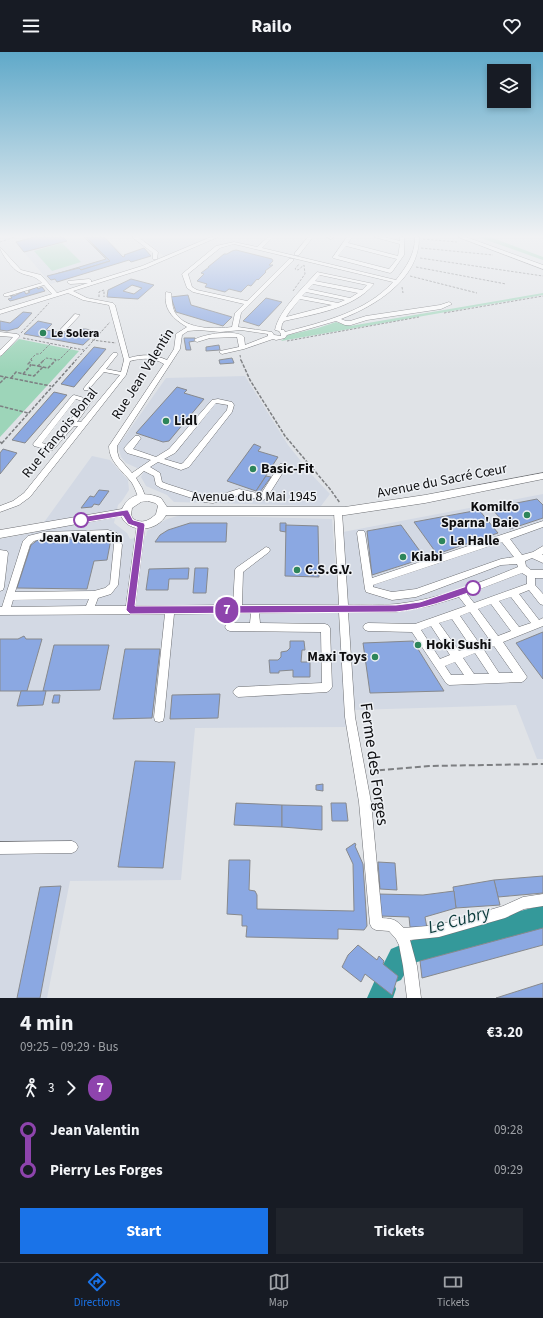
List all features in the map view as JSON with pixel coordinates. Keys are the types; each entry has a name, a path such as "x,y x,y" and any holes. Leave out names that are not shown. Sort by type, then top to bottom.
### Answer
{"main road":[{"name":"Avenue du Sacré Cœur","path":"342,511 425,500 543,476"},
{"path":"149,497 157,500 162,505 163,511 161,516 155,522 141,525 131,522 128,519 126,512 132,502 149,497"},
{"name":"Avenue du 8 Mai 1945","path":"163,511 342,511"},
{"path":"0,534 126,512"}],"street":[{"path":"70,282 87,281"},
{"path":"0,312 100,281"},
{"path":"188,281 190,288 195,291 247,303"},
{"path":"238,328 238,313 269,281"},
{"path":"282,320 338,304 362,292 371,284 358,281"},
{"path":"388,281 399,284"},
{"path":"271,335 281,338 284,334 336,319 367,305 385,294 399,284 401,281"},
{"path":"222,352 241,349 271,335 278,330 279,324 287,310 312,282 362,292"},
{"path":"6,295 46,283 56,295"},
{"path":"304,290 350,299"},
{"path":"70,291 85,299 111,304 114,306 127,360 151,356 160,358 167,362"},
{"path":"168,292 171,313 174,318 194,329"},
{"path":"299,297 338,304"},
{"path":"336,319 345,323 351,323 366,318 441,307 449,304"},
{"path":"63,330 77,315"},
{"name":"Rue Jean Valentin","path":"142,498 138,486 132,477 115,459 112,452 113,446 177,349 179,334 187,329 238,328 271,335"},
{"path":"278,330 284,334"},
{"path":"0,334 17,336"},
{"path":"197,340 209,336 239,335 242,337 241,349"},
{"path":"0,354 17,336"},
{"path":"86,389 115,354"},
{"name":"Rue François Bonal","path":"0,509 16,503 27,495 124,374 127,360"},
{"path":"102,370 124,374"},
{"path":"74,397 89,401 72,423 50,448 37,444 74,397"},
{"path":"132,477 144,467 158,459 172,451 214,401 230,403 231,405 230,410 186,465 181,467 158,459 128,449 137,438"},
{"path":"72,423 83,425"},
{"path":"144,467 157,475 159,483 164,486 204,499 213,500 239,492 264,497 283,466"},
{"name":"Ferme des Forges","path":"342,511 343,608 350,717 366,802 376,924 392,925 403,940"},
{"path":"130,610 141,525"},
{"path":"368,583 541,527"},
{"path":"361,532 368,589 392,596 416,593 502,562 521,560 525,556 535,555 543,549"},
{"path":"10,596 94,595 108,591 114,585 118,545 114,535 108,533 44,535 31,538 26,543 10,596 2,611 396,608 420,606 523,569"},
{"path":"504,538 521,560 520,564 523,569 531,575 539,576 543,574"},
{"path":"237,610 239,570 266,550"},
{"path":"0,553 4,553 0,587"},
{"path":"535,555 543,560"},
{"path":"531,575 531,586 543,601"},
{"path":"368,627 415,628 531,586"},
{"path":"415,628 449,680 522,677 461,592"},
{"path":"438,664 540,623 513,593"},
{"path":"90,610 94,595"},
{"path":"493,600 517,632"},
{"path":"159,717 170,610"},
{"path":"255,610 255,627"},
{"path":"454,614 497,678"},
{"path":"433,622 472,679"},
{"path":"230,627 325,628 328,687 238,692"},
{"path":"0,848 72,847"},
{"path":"414,998 410,966 403,940 505,912 523,903 543,900"}],"path":[{"path":"290,295 300,281"},
{"path":"429,281 477,293"},
{"path":"491,281 506,284"},
{"path":"399,284 402,288 402,292"},
{"path":"94,296 99,297 99,292 104,290 104,297"},
{"path":"442,313 543,296"},
{"path":"17,336 48,305 51,300 48,297"},
{"path":"1,443 116,315"},
{"path":"285,342 419,317"},
{"path":"17,336 84,350"},
{"path":"92,340 113,344 123,342"},
{"path":"31,365 28,364 32,360 30,360 36,354 40,354 51,344"},
{"path":"31,365 48,368 71,348"},
{"path":"241,349 242,363 247,375 280,429 305,461 328,486 339,502 342,511"},
{"path":"38,366 46,358 56,360"},
{"path":"23,374 31,365"},
{"path":"11,378 16,372 34,376 43,367"},
{"path":"0,376 52,386"},
{"path":"0,383 6,377"},
{"path":"0,406 28,413"},
{"path":"360,773 390,768 423,766 528,766 543,764"}],"shaded area":[{"path":"49,281 60,281 51,284"},
{"path":"245,376 288,445 330,494 321,506 174,502 167,495 146,486 141,477 144,471 126,463 121,457 118,446 166,378"},
{"path":"92,456 110,460 128,480 129,490 118,505 114,523 127,533 130,539 146,536 147,531 167,519 181,515 332,519 348,727 195,728 181,880 70,881 47,998 0,998 0,539 37,532"},
{"path":"543,494 543,759 537,759 516,705 354,710 343,532"}],"green space":[{"path":"543,293 543,295 281,341 288,335 336,322 350,326"},
{"path":"19,339 79,351 0,437 0,357"}],"building":[{"path":"127,281 139,281 154,285 138,299 107,297 108,290","holes":["132,285 142,288 134,294 123,291"]},
{"path":"197,281 255,281 251,286 248,285 241,292 229,289 225,292 205,287 207,284"},
{"path":"37,287 38,289 42,287 45,291 10,301 8,299 12,298 10,295 14,296 24,291 26,294 30,292 28,291"},
{"path":"188,295 191,305 232,317 223,326 176,312 171,297"},
{"path":"266,298 282,302 259,326 243,321"},
{"path":"23,312 32,313 18,328 7,331 0,330 0,321 10,323"},
{"name":"Le Solera","path":"38,321 52,324 46,330 77,335 82,329 97,332 83,345 24,334"},
{"path":"184,338 195,338 195,341 189,342 191,350 186,350"},
{"path":"219,345 220,350 206,351 206,347"},
{"path":"94,347 106,349 74,387 61,384"},
{"path":"232,358 234,363 220,364 219,360"},
{"path":"177,387 187,390 184,393 204,399 169,441 163,442 136,433"},
{"path":"54,392 67,395 25,443 12,440"},
{"name":"Basic-Fit","path":"254,444 261,447 258,451 278,457 256,491 227,481"},
{"path":"3,449 17,453 0,474 0,453"},
{"path":"266,476 271,477 260,492 256,491"},
{"path":"99,490 109,491 99,505 94,504 92,507 81,508 90,496 94,497"},
{"path":"537,499 543,505 543,518 510,529 491,508"},
{"path":"479,510 498,533 437,554 414,522"},
{"path":"190,523 227,523 226,542 155,542 160,535 168,530"},
{"path":"280,523 286,523 286,532 280,531"},
{"path":"286,525 318,526 319,577 285,576"},
{"path":"401,525 425,558 372,575 367,531"},
{"path":"39,539 111,539 107,560 94,561 87,589 17,588 31,545"},
{"path":"189,568 188,579 169,579 168,590 146,590 149,569"},
{"path":"195,568 208,568 206,593 193,593"},
{"path":"543,632 543,679 516,643"},
{"path":"24,636 26,639 42,639 27,691 0,691 0,639 18,639"},
{"path":"290,641 304,641 305,650 302,650 301,662 310,662 310,677 293,677 293,670 270,673 269,660 278,660 281,657 281,652 287,651 290,648"},
{"path":"413,641 444,691 370,693 363,643"},
{"path":"54,645 109,645 100,690 43,691"},
{"path":"125,649 160,649 152,718 113,719"},
{"path":"21,691 46,691 43,705 17,706"},
{"path":"220,694 218,718 170,719 172,695"},
{"path":"54,695 60,695 59,703 52,703"},
{"path":"135,761 175,762 163,868 118,867"},
{"path":"323,784 323,791 316,790 316,785"},
{"path":"236,803 282,805 282,827 234,825"},
{"path":"331,803 346,803 348,821 332,821"},
{"path":"282,805 322,806 322,830 282,827"},
{"path":"355,843 363,864 367,926 364,930 338,929 338,939 246,937 247,926 242,926 242,915 227,914 229,860 250,860 249,890 255,891 257,895 257,909 354,911 353,864 346,849"},
{"path":"378,862 395,863 397,890 380,889"},
{"path":"543,876 543,893 498,897 494,880"},
{"path":"494,880 500,905 456,908 453,887"},
{"path":"61,886 40,998 17,998 40,887"},
{"path":"454,891 456,908 425,917 427,928 410,927 409,917 380,916 378,894 423,895"},
{"path":"543,928 543,945 422,978 420,961"},
{"path":"358,945 377,960 379,956 384,961 383,964 398,976 392,995 365,974 361,982 342,967 348,955"},
{"path":"543,983 543,998 496,998"}],"waterway":[{"name":"Le Cubry","path":"392,971 400,958 415,951 543,917"},
{"name":"Le Cubry","path":"380,998 384,989"}],"bus line":[{"name":"7","path":"81,520 126,512 126,516 131,522 141,525 130,610 396,608 420,606 473,588"}],"place":[{"name":"Le Solera","path":"43,333"},
{"name":"Lidl","path":"166,421"},
{"name":"Basic-Fit","path":"253,469"},
{"name":"Komilfo Sparna' Baie","path":"527,515"},
{"name":"Jean Valentin","path":"81,520"},
{"name":"La Halle","path":"442,541"},
{"name":"Kiabi","path":"403,557"},
{"name":"C.S.G.V.","path":"297,570"},
{"name":"Hoki Sushi","path":"418,645"},
{"name":"Maxi Toys","path":"375,657"}]}
